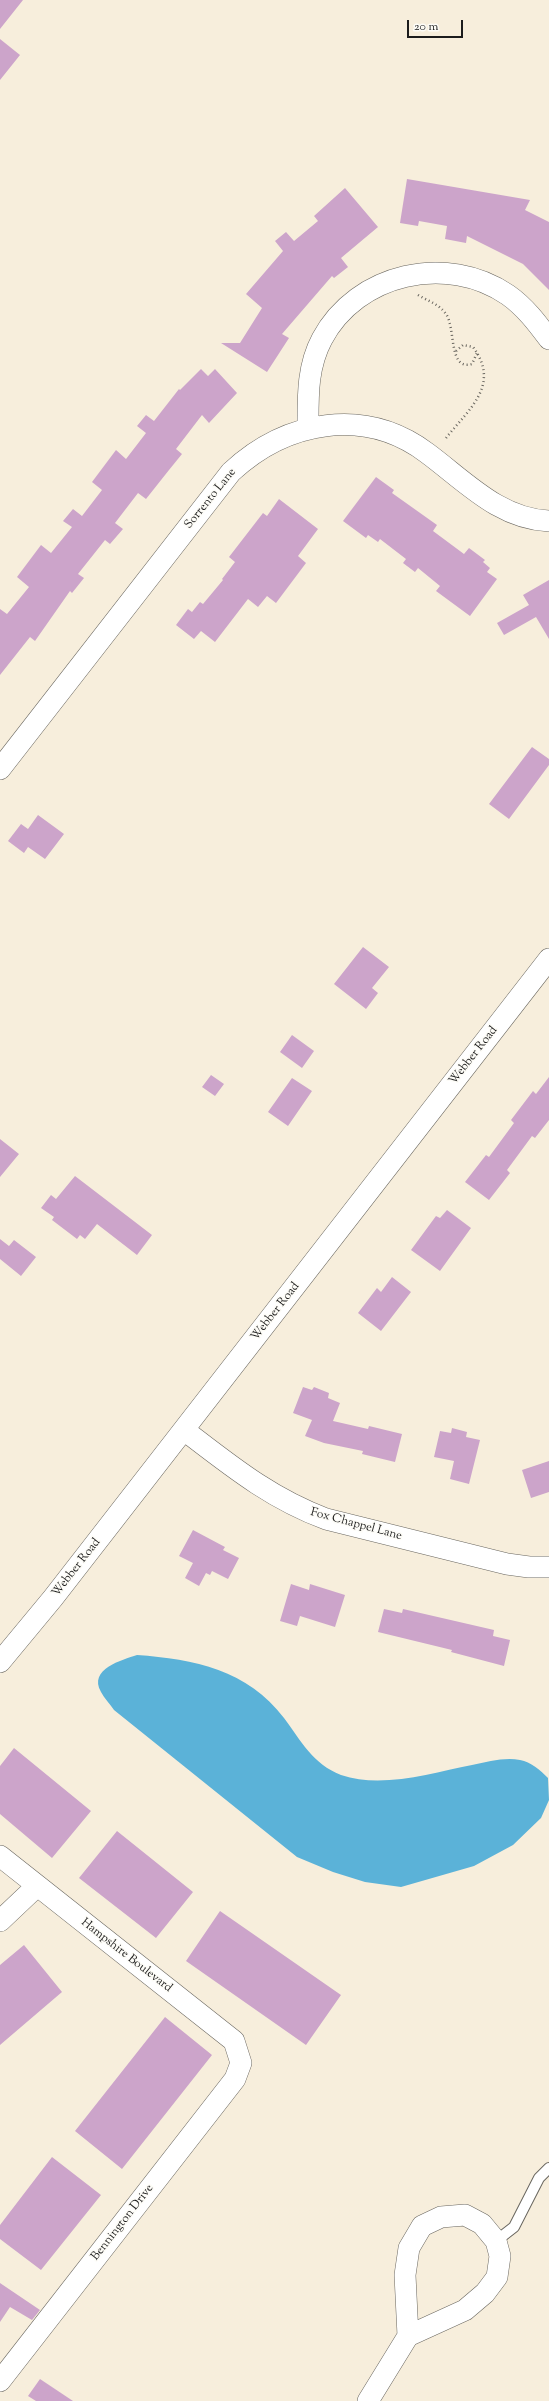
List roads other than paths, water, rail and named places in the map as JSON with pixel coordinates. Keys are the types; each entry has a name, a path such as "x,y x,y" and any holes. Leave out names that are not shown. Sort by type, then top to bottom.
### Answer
{"street":[{"path":"308,428 308,385 313,362 322,339 340,315 363,294 404,276 420,273 452,273 482,281 508,295 521,305 549,339"},
{"name":"Sorrento Lane","path":"0,769 231,472 254,453 274,440 308,428 325,425 361,426 395,435 426,452 500,508 524,518 549,521"},
{"name":"Webber Road","path":"0,1662 53,1598 549,959"},
{"name":"Fox Chappel Lane","path":"184,1430 259,1488 315,1515 507,1564 529,1567 549,1567"},
{"name":"Hampshire Boulevard","path":"0,1856 234,2041 241,2063"},
{"path":"0,1921 37,1886"},
{"name":"Bennington Drive","path":"0,2381 235,2079 241,2063"},
{"path":"368,2401 408,2336 465,2310 484,2293 497,2277 500,2256 496,2241 482,2224 465,2215 441,2217 422,2226 409,2248 405,2275 408,2336"}],"lane":[{"path":"496,2241 514,2227 539,2178 549,2168"}],"water":[{"path":"137,1655 199,1664 237,1678 254,1688 270,1702 284,1718 308,1751 315,1758 323,1765 341,1775 357,1779 390,1780 423,1775 496,1760 514,1759 532,1764 548,1778 549,1800 541,1818 513,1845 474,1866 401,1887 365,1882 333,1872 297,1857 114,1710 101,1692 98,1684 99,1677 108,1667"}]}
